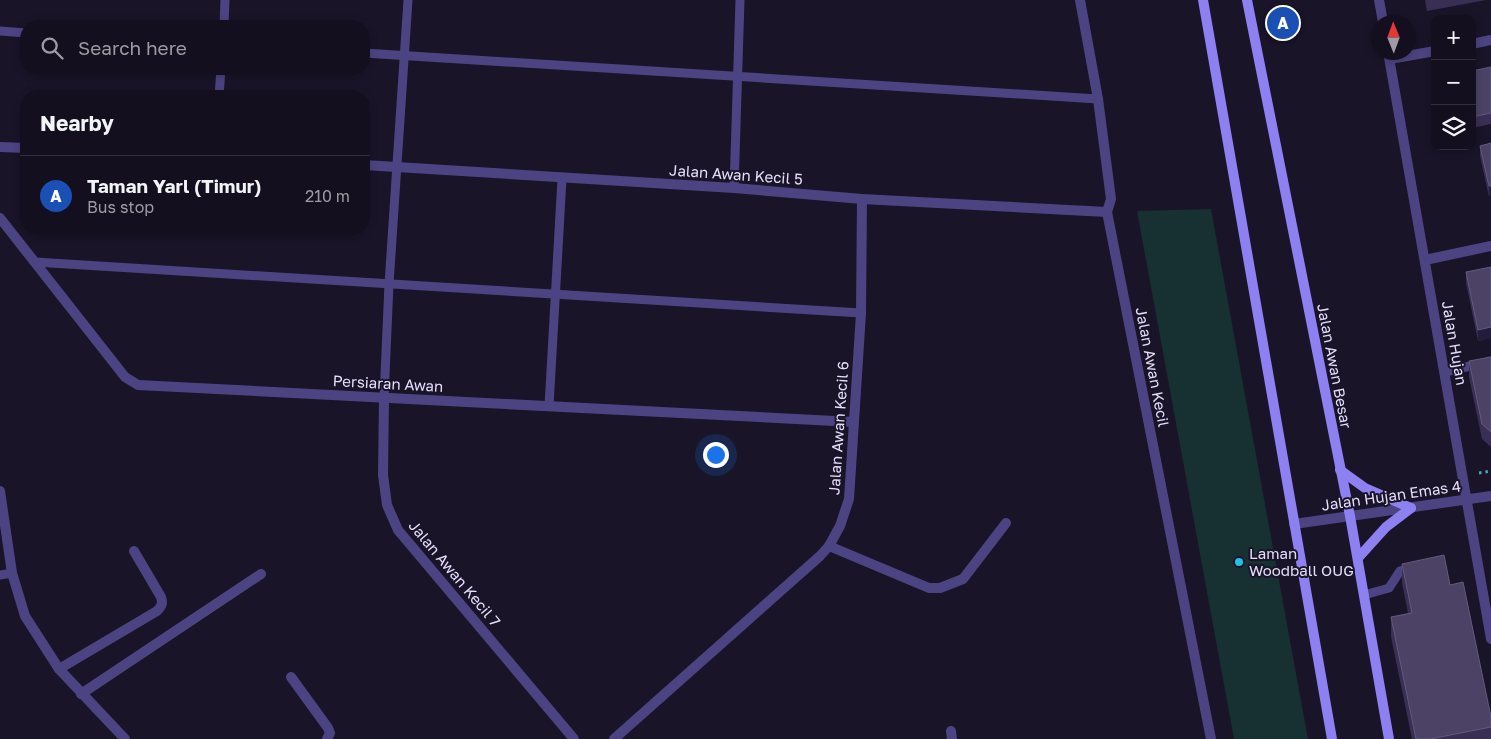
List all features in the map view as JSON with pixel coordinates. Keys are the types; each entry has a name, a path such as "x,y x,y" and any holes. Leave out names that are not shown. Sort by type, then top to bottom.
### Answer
{"main road":[{"path":"1203,0 1332,739"},
{"name":"Jalan Awan Besar","path":"1247,0 1350,516 1389,739"},
{"path":"1340,470 1365,488 1411,508 1386,527 1358,558"}],"street":[{"name":"Jalan Awan Kecil","path":"1080,0 1098,99 1111,199 1107,212 1211,739"},
{"path":"1379,0 1382,15"},
{"path":"1476,43 1491,40"},
{"path":"1416,53 1431,51"},
{"name":"Jalan Hujan","path":"1390,60 1488,606 1491,639"},
{"path":"0,147 20,148"},
{"name":"Jalan Awan Kecil 5","path":"370,165 734,188 862,199 1107,212"},
{"name":"Jalan Awan Kecil 6","path":"614,739 815,561 829,546 840,526 849,499 861,313 862,199"},
{"name":"Persiaran Awan","path":"0,218 125,377 133,383 143,386 854,422"},
{"path":"1425,260 1491,246"},
{"name":"Jalan Awan Kecil 7","path":"384,398 383,475 387,505 398,530 574,739"},
{"path":"0,491 12,574 25,616 59,669 125,739"},
{"name":"Jalan Hujan Emas 4","path":"1294,524 1491,496"},
{"path":"829,546 929,588 940,588 963,579 1006,523"},
{"path":"59,669 161,607 161,597 134,551"},
{"path":"81,694 261,574"},
{"path":"291,677 328,728 330,733 328,739"}],"lane":[{"path":"224,20 226,0"},
{"path":"384,398 389,284 408,0"},
{"path":"734,188 740,0"},
{"path":"0,31 20,32"},
{"path":"370,53 1098,99"},
{"path":"219,90 221,75"},
{"path":"549,406 562,178"},
{"path":"35,262 861,313"},
{"path":"1445,372 1491,361"},
{"path":"1364,595 1389,588 1400,571 1422,566"},
{"path":"0,576 12,574"}],"green space":[{"name":"Laman Woodball OUG","path":"1211,209 1308,739 1234,739 1137,211"}],"building":[{"path":"1491,67 1491,113 1476,116 1476,105 1476,70"},
{"path":"1491,143 1491,186 1489,186 1480,146"},
{"path":"1491,267 1491,327 1478,330 1466,272"},
{"path":"1491,357 1491,432 1482,424 1469,361"},
{"path":"1444,555 1450,585 1463,582 1491,717 1491,727 1430,739 1416,739 1391,617 1412,613 1402,564"}],"place":[{"name":"Taman Yarl (Timur)","path":"1283,23"},
{"name":"Laman Woodball OUG","path":"1239,562"}]}
